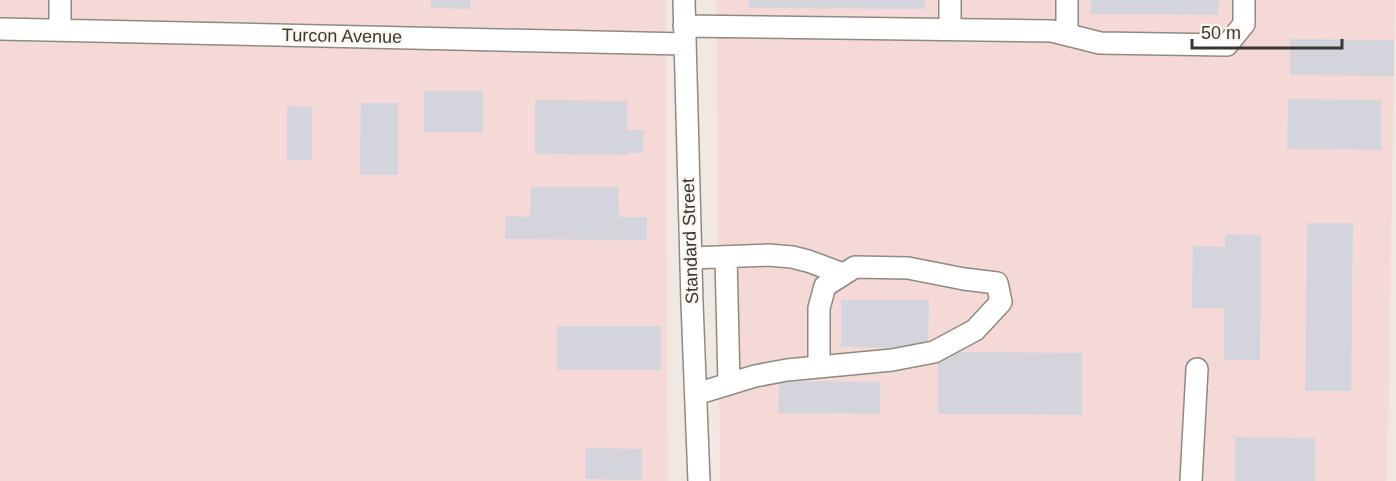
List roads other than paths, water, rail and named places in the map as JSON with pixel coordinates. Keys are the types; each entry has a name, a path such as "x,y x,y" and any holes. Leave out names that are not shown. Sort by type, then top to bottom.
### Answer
{"street":[{"path":"60,0 60,30"},
{"name":"Standard Street","path":"684,0 699,481"},
{"path":"950,0 950,29"},
{"path":"1067,0 1067,34"},
{"name":"Turcon Avenue","path":"0,29 684,35 950,29 1053,31 1100,43 1227,45 1244,24 1244,0"},
{"path":"691,258 768,255 792,257 843,274"},
{"path":"726,257 729,384"},
{"path":"696,394 755,376 781,371 892,360 934,352 975,330 1001,302 997,283 908,268 855,267 825,286 819,308 819,367"},
{"path":"692,289 726,289"},
{"path":"1191,481 1197,369"}]}
